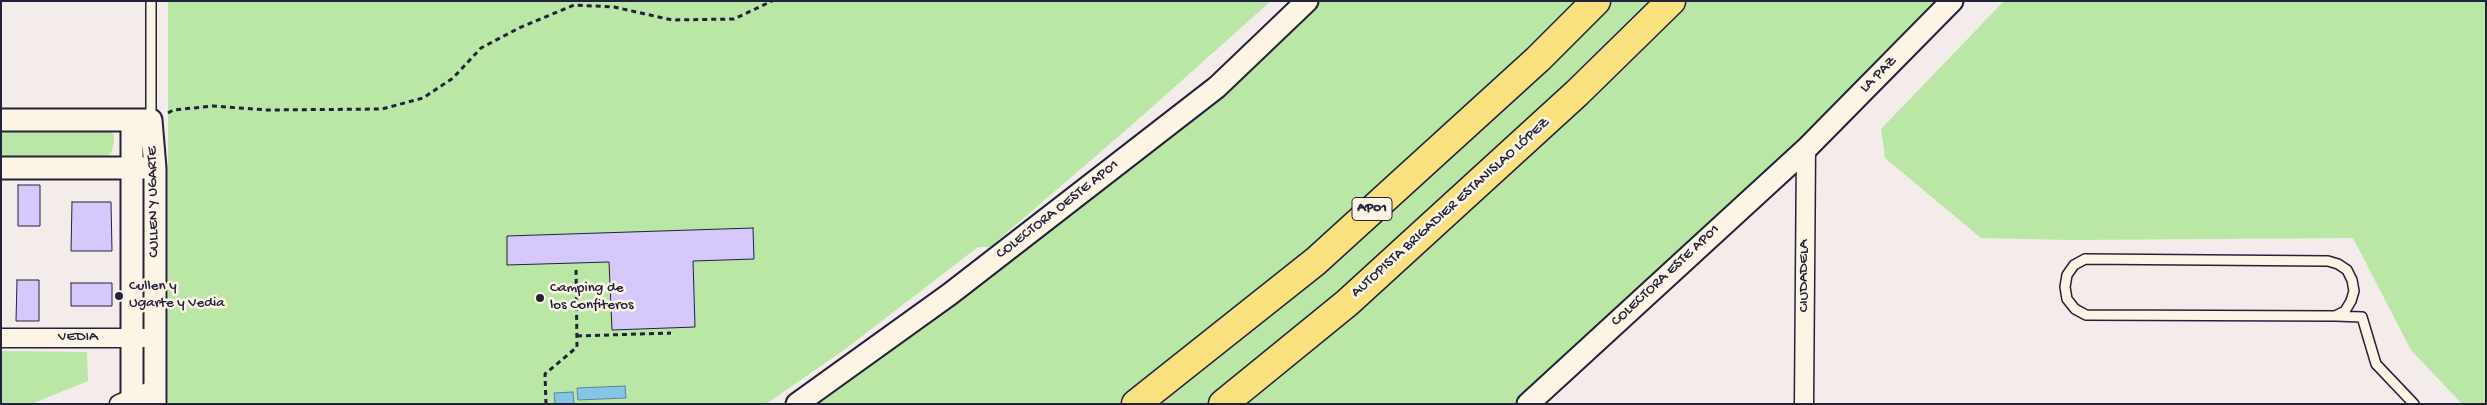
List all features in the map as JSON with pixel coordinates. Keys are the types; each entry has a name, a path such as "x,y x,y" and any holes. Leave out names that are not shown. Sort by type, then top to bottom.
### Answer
{"highway":[{"name":"AP01","path":"1136,404 1316,260 1538,59 1596,1"},
{"name":"AUTOPISTA BRIGADIER ESTANISLAO LÓPEZ","path":"1223,404 1347,303 1577,93 1671,1"}],"street":[{"name":"COLECTORA OESTE AP01","path":"797,404 950,294 1217,87 1307,1"},
{"name":"LA PAZ","path":"1806,149 1952,1"},
{"path":"1,120 142,120"},
{"name":"CULLEN Y UGARTE","path":"142,120 154,168 155,396"},
{"name":"CULLEN Y UGARTE","path":"127,402 132,338 132,168 142,120"},
{"name":"COLECTORA ESTE AP01","path":"1528,404 1806,149"},
{"name":"CIUDADELA","path":"1804,404 1806,149"},
{"path":"1,168 154,168"},
{"name":"VEDIA","path":"1,338 155,338"},
{"path":"127,402 155,396"}],"lane":[{"name":"CULLEN Y UGARTE","path":"142,120 151,1"},
{"path":"2336,316 2345,310 2351,302 2354,291 2352,280 2347,270 2338,264 2328,261 2085,259 2074,265 2067,275 2065,287 2071,304 2086,315 2362,317 2376,364 2414,404"}],"path":[{"path":"142,120 173,110 213,106 267,110 382,109 423,98 453,78 481,48 519,28 574,5 614,7 672,20 734,19 772,1"},
{"path":"546,404 545,374 577,347 576,267"},
{"path":"577,336 671,333"}],"green space":[{"path":"168,1 1271,1 1133,124 990,247 978,247 844,350 766,404 168,404"},
{"path":"1307,1 1952,1 1528,404 797,404 950,294"},
{"path":"2004,1 2486,1 2486,404 2462,404 2411,350 2353,238 2070,240 1981,238 1885,158 1881,129"},
{"path":"1,125 106,127 114,135 114,142 111,153 104,159 1,160"},
{"path":"146,197 146,312 143,312 140,199"},
{"path":"1,351 87,352 88,381 31,404 1,404"}],"water":[{"path":"625,386 626,398 578,400 577,388"},
{"path":"573,392 574,404 555,404 554,393"}],"building":[{"path":"18,185 40,185 40,226 18,226"},
{"path":"72,202 111,202 112,251 71,251"},
{"path":"753,228 754,259 693,261 695,327 612,330 609,262 507,265 507,236"},
{"path":"17,280 39,280 39,321 16,321"},
{"path":"71,283 112,283 112,306 71,306"}],"place":[{"name":"Cullen y Ugarte y Vedia","path":"119,296"},
{"name":"Camping de los Confiteros","path":"540,298"}]}
